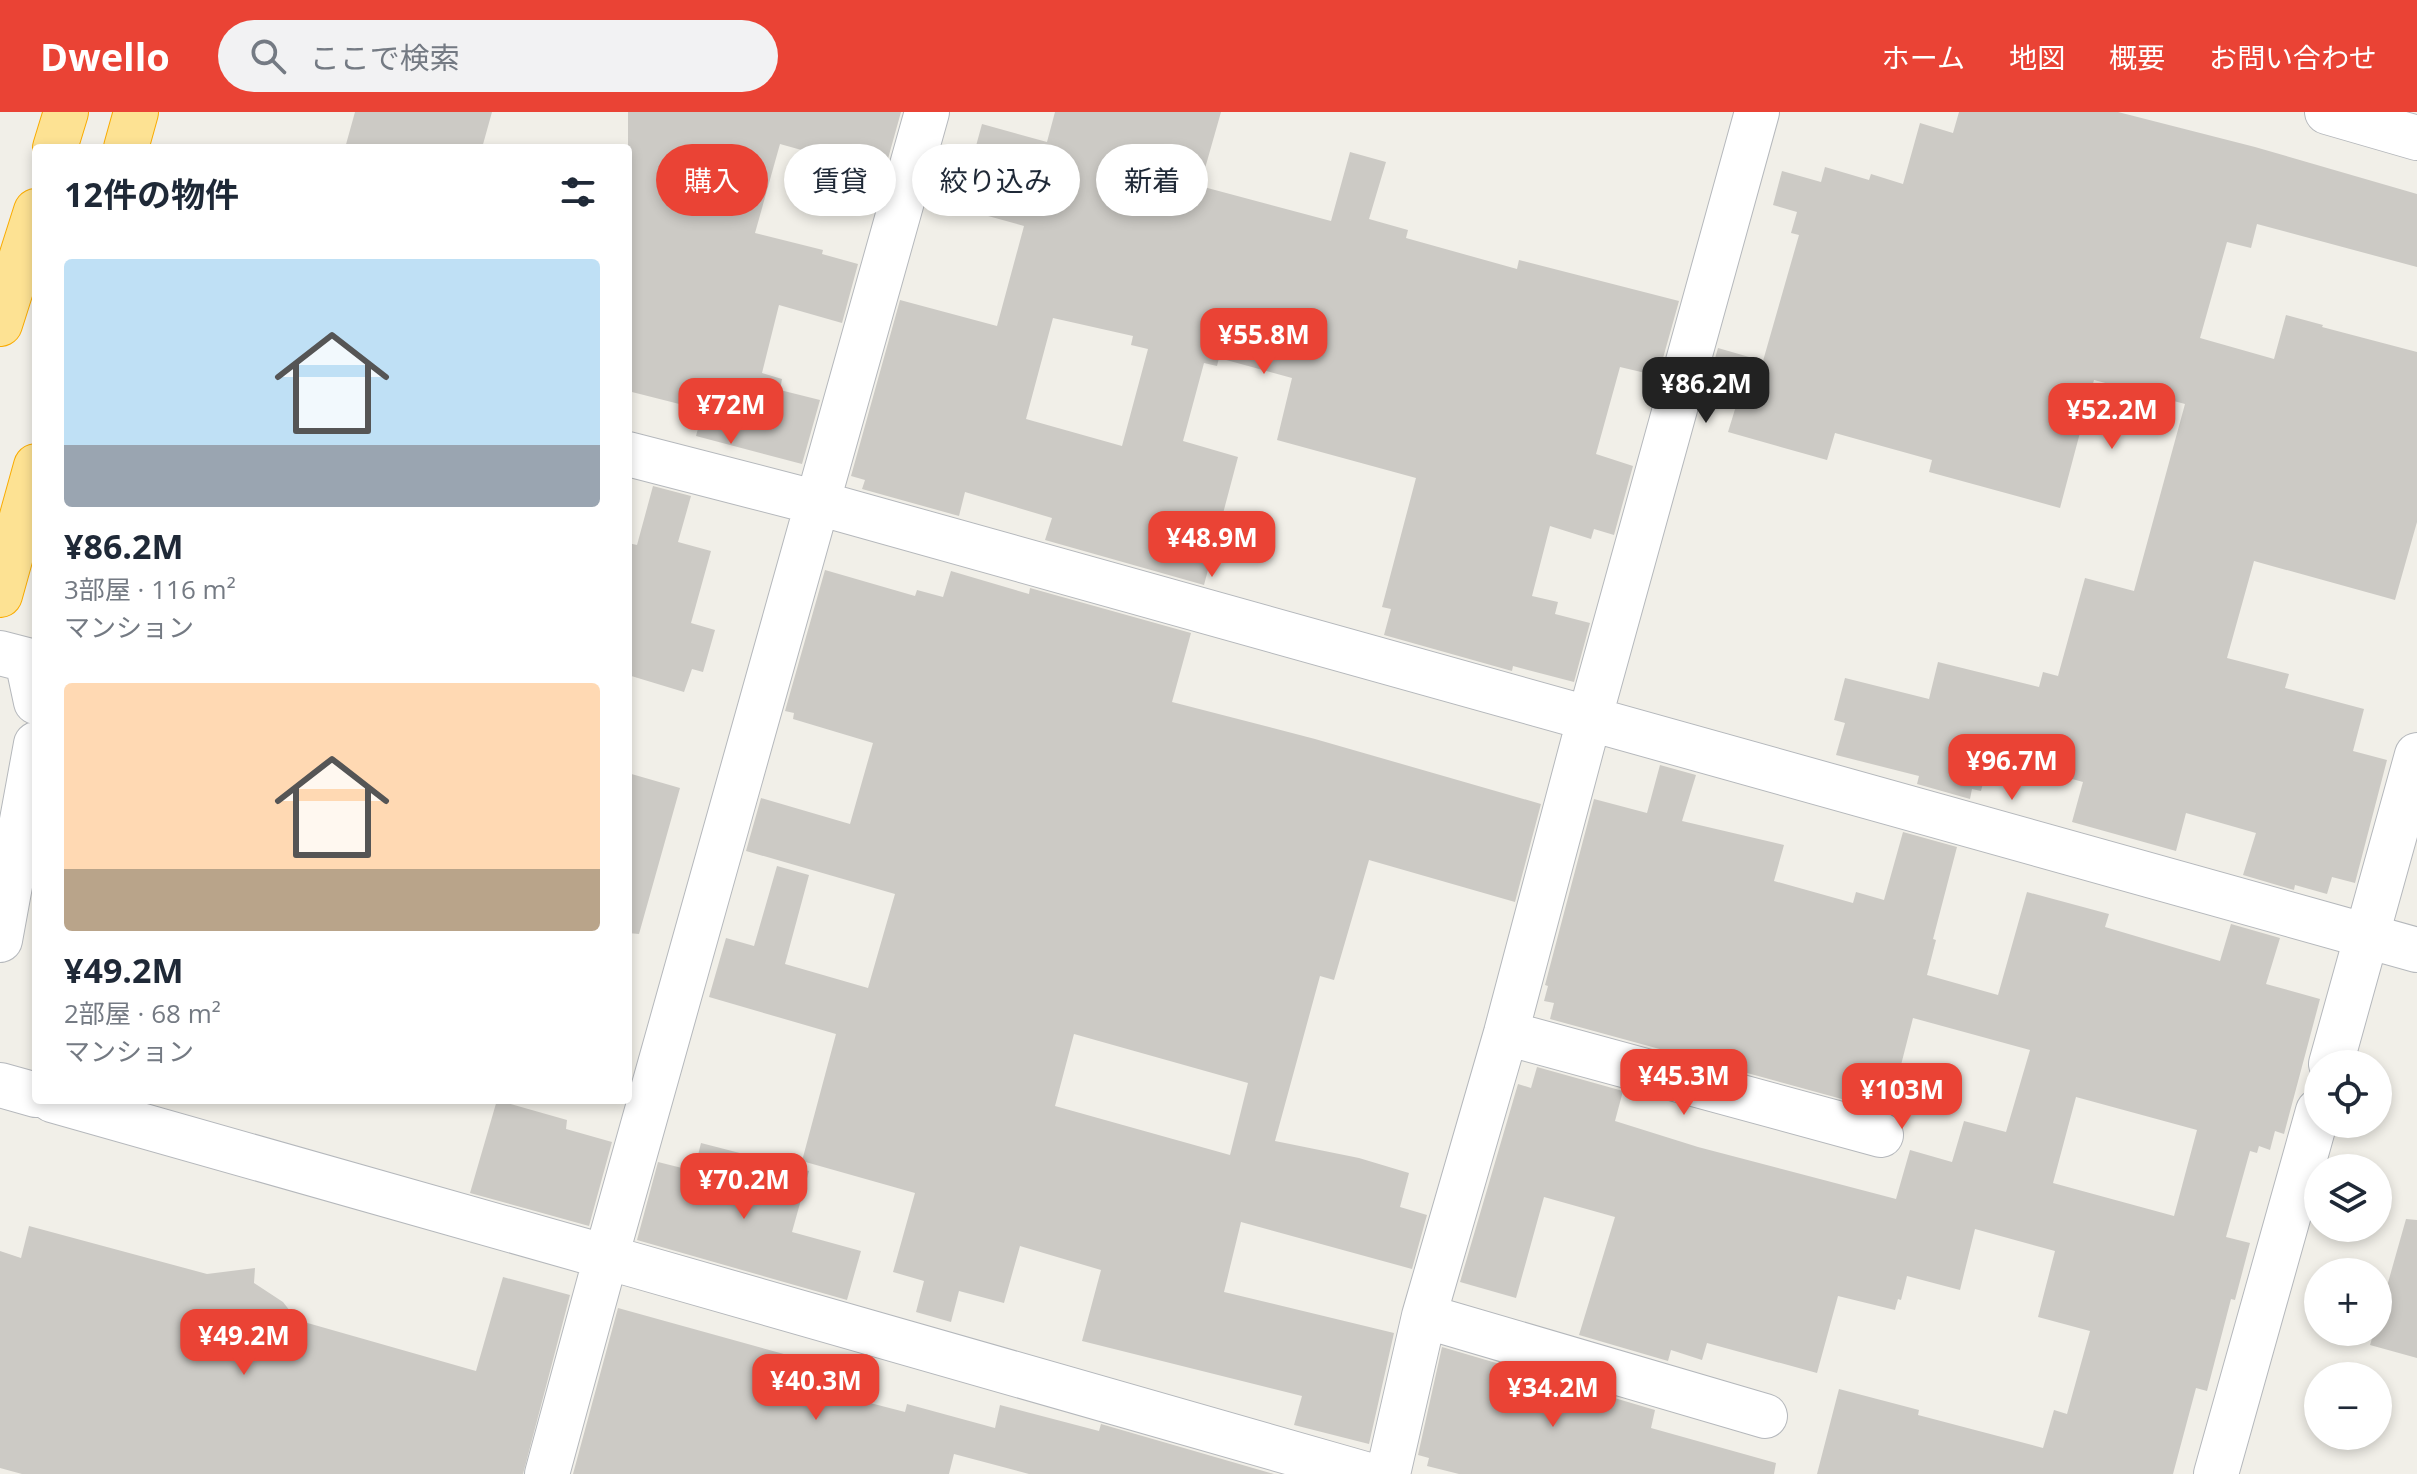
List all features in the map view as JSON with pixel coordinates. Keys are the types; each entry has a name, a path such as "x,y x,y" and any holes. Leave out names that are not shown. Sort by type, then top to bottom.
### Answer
{"highway":[{"path":"56,144 66,112"},
{"path":"127,144 136,112"},
{"path":"11,303 32,226"},
{"path":"0,595 32,480"}],"street":[{"path":"547,1474 927,112"},
{"path":"1388,1474 1424,1316 1506,1033 1757,112"},
{"path":"2327,112 2417,138"},
{"path":"632,455 818,503 2417,950"},
{"path":"0,653 27,660 32,683"},
{"path":"2335,1050 2417,755"},
{"path":"0,940 32,766"},
{"path":"1506,1033 1881,1135"},
{"path":"0,1085 32,1094"},
{"path":"66,1104 1365,1474"},
{"path":"2216,1474 2310,1138"},
{"path":"1424,1316 1765,1416"}],"building":[{"path":"355,112 492,112 483,144 346,144"},
{"path":"628,112 901,112 892,144 780,144 768,187 768,144 656,144 656,216 760,216 755,233 823,250 822,254 858,264 842,323 779,305 762,373 782,379 780,390 820,400 802,464 696,436 703,410 632,392 632,144 628,144"},
{"path":"1055,112 1221,112 1208,158 1208,144 1096,144 1096,216 1208,216 1208,188 1331,221 1350,152 1386,162 1369,219 1408,230 1406,238 1517,269 1519,260 1679,301 1658,376 1620,367 1596,454 1633,466 1614,535 1594,529 1591,539 1550,526 1532,596 1558,602 1555,614 1590,623 1574,682 1513,666 1512,671 1384,635 1391,609 1382,607 1416,478 1277,440 1292,378 1219,358 1217,366 1204,363 1183,441 1238,457 1204,585 1045,540 1052,518 965,492 959,516 862,489 865,480 851,476 900,300 997,326 1024,226 988,216 1080,216 1080,144 977,144 982,124 1047,142","holes":["1053,318 1133,336 1131,345 1148,349 1122,446 1026,419"]},
{"path":"1959,112 2118,112 2255,147 2417,194 2417,267 2257,224 2251,248 2227,242 2200,338 2274,359 2286,315 2417,352 2417,522 2395,600 2254,561 2227,658 2289,674 2285,688 2364,709 2353,751 2387,760 2355,883 2332,877 2327,894 2295,885 2294,890 2243,875 2256,833 2186,813 2176,851 2072,822 2083,782 1990,756 1981,791 1972,789 1970,799 1917,784 1919,776 1836,755 1845,723 1834,720 1845,678 1929,699 1938,662 2039,687 2043,672 2058,676 2085,578 2134,591 2185,404 2094,380 2060,508 1929,472 1932,460 1835,433 1827,460 1728,432 1736,406 1706,397 1706,389 1718,348 1763,361 1799,235 1791,233 1797,212 1773,205 1782,171 1821,182 1825,167 1869,180 1871,174 1903,184 1920,123 1953,133"},
{"path":"653,486 691,496 678,542 711,551 691,623 715,630 703,672 692,669 684,692 632,676 632,544 637,545"},
{"path":"825,570 915,596 917,590 943,597 951,571 1029,594 1030,588 1191,633 1172,702 1315,739 1541,804 1515,902 1369,860 1334,980 1320,976 1275,1141 1359,1158 1409,1173 1400,1207 1427,1215 1412,1269 1241,1222 1224,1292 1394,1333 1369,1444 1294,1425 1302,1396 1082,1341 1101,1270 1020,1246 1004,1303 959,1291 951,1322 916,1312 924,1281 893,1272 915,1193 802,1161 836,1034 709,997 726,938 754,946 777,866 809,875 785,964 868,988 895,894 746,851 761,798 850,824 873,743 793,719 794,713 785,711","holes":["1074,1034 1248,1083 1230,1155 1055,1106"]},
{"path":"1660,765 1696,775 1682,821 1784,845 1774,881 1853,903 1856,892 1884,900 1903,832 1957,847 1927,975 1998,995 2027,892 2109,914 2105,927 2220,961 2231,924 2280,938 2266,984 2320,999 2284,1134 2275,1131 2270,1150 2259,1146 2257,1153 2250,1151 2226,1237 2250,1243 2235,1300 2231,1299 2207,1391 2196,1388 2173,1474 1817,1474 1839,1389 1919,1410 1918,1415 2043,1448 2054,1410 2067,1414 2090,1331 2038,1317 2055,1251 1975,1229 1960,1290 1907,1276 1895,1310 1838,1296 1817,1373 1707,1343 1702,1360 1671,1350 1668,1361 1579,1335 1615,1217 1544,1197 1516,1298 1460,1282 1518,1084 1531,1088 1537,1067 1623,1091 1615,1121 1698,1147 1896,1199 1910,1150 1952,1162 1964,1121 2006,1132 2030,1050 1913,1018 1889,1112 1550,1019 1554,1003 1544,1001 1548,986 1545,985 1594,799 1647,813","holes":["2076,1097 2197,1130 2174,1216 2053,1183"]},
{"path":"632,774 680,788 639,934 632,933"},
{"path":"496,1104 511,1104 567,1120 566,1129 612,1142 589,1226 470,1193"},
{"path":"701,1143 809,1171 792,1232 861,1251 847,1300 637,1240 658,1162 694,1171"},
{"path":"2406,1219 2417,1220 2417,1358 2374,1346 2392,1346 2392,1268"},
{"path":"29,1226 207,1274 255,1268 254,1283 283,1302 297,1320 476,1371 503,1277 570,1295 523,1474 22,1474 0,1468 0,1251 21,1258"},
{"path":"618,1308 791,1356 785,1381 905,1412 907,1404 995,1428 1000,1405 1099,1431 1101,1424 1274,1474 1029,1474 954,1454 949,1474 573,1474"},
{"path":"1442,1347 1655,1410 1651,1428 1776,1463 1774,1474 1459,1474 1427,1466 1429,1458 1418,1455"}]}
